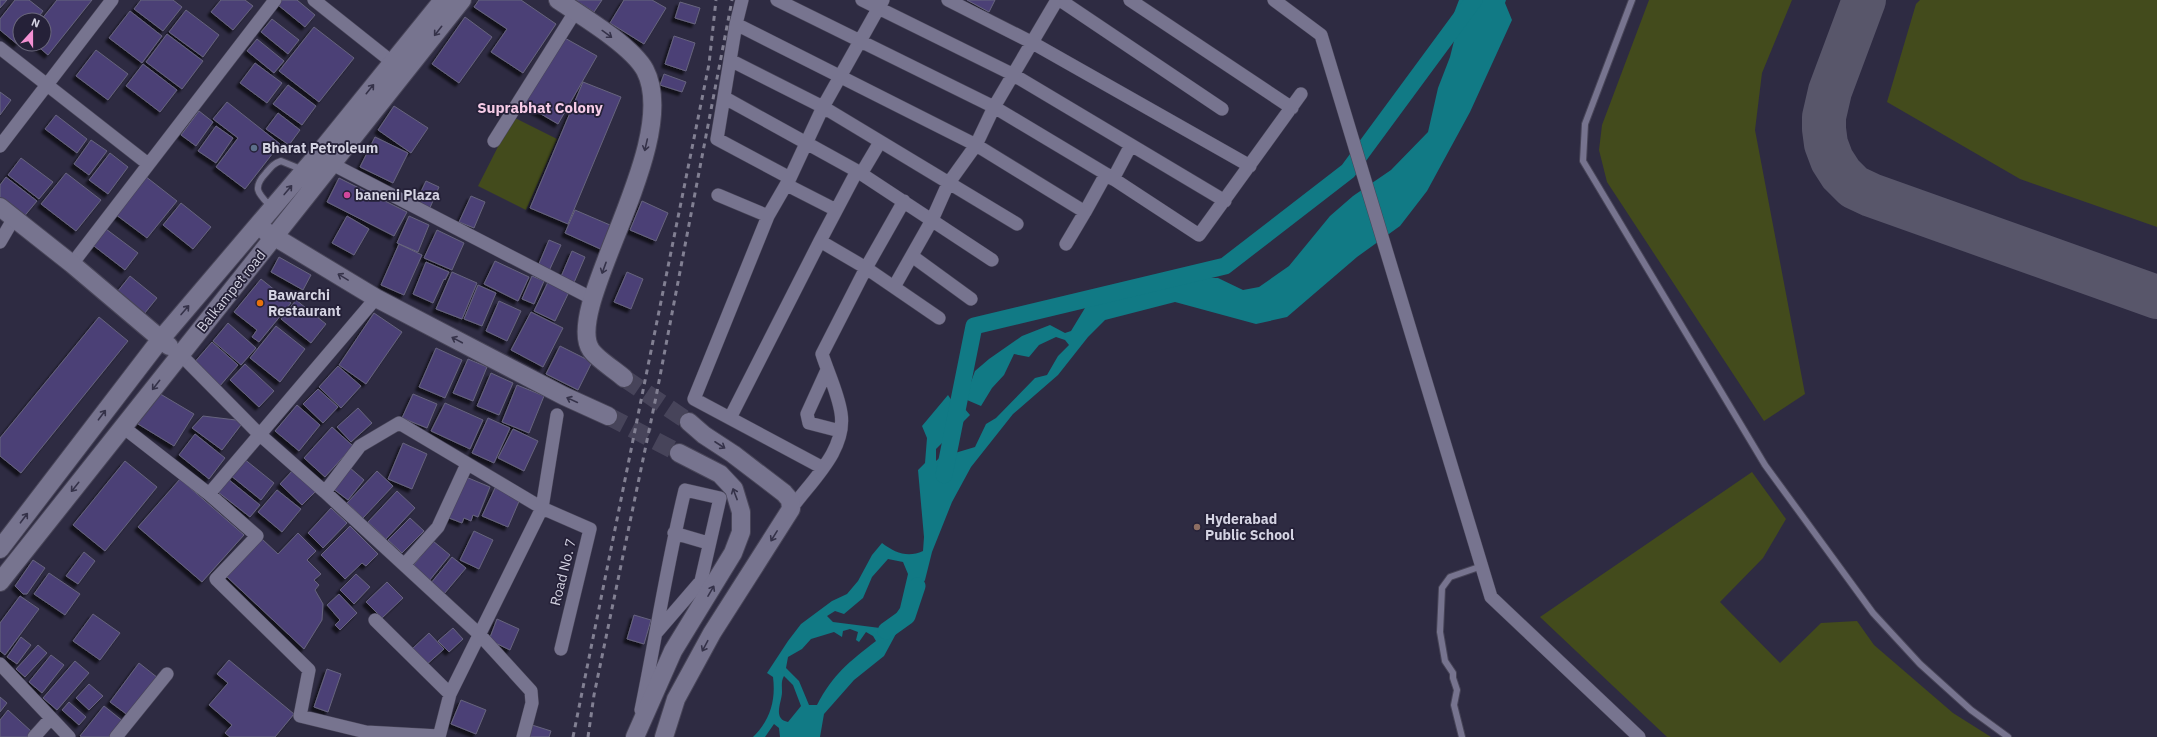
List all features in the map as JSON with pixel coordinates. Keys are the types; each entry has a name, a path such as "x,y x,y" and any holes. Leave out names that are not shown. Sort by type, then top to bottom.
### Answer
{"street":[{"path":"0,146 112,0"},
{"path":"72,264 275,0"},
{"path":"314,0 392,62"},
{"name":"Balkampet road","path":"0,549 160,340 273,209 443,0"},
{"name":"Balkampet road","path":"0,582 462,0"},
{"path":"558,0 630,52 644,69 652,90 653,116 642,167 593,299 587,338 591,351 624,378"},
{"path":"742,0 736,24 725,98 717,139 790,178"},
{"path":"776,0 994,106 1109,176 1199,235 1302,94"},
{"path":"862,0 881,4 1012,74 1225,201"},
{"path":"948,0 1031,42 1250,166"},
{"path":"894,287 932,220 948,184 976,145 994,106 1012,74 1058,0 1222,108"},
{"path":"1130,0 1292,108"},
{"path":"1274,0 1321,35 1491,597 1640,737"},
{"path":"836,210 787,185 805,143 823,107 881,4"},
{"path":"494,141 575,12"},
{"path":"736,24 840,78 976,145 1085,212"},
{"path":"0,48 148,164"},
{"path":"730,60 823,107 948,184 1017,224"},
{"path":"725,98 859,173 904,201 992,260"},
{"path":"730,418 836,210 880,142"},
{"path":"1066,244 1085,212 1131,145"},
{"path":"332,164 593,299"},
{"path":"790,178 768,216 694,399 823,468"},
{"path":"718,195 768,216"},
{"path":"664,737 676,699 712,633 791,509 823,468 839,440 841,413 822,354 866,268 904,201"},
{"path":"0,207 72,264 160,340 180,354 260,434 480,635 531,691 532,704 523,737"},
{"path":"0,242 14,218"},
{"path":"257,227 376,298 564,396 608,416"},
{"path":"820,240 866,268 939,318"},
{"path":"912,256 971,299"},
{"path":"209,494 376,298"},
{"path":"827,370 807,414 809,423 840,431"},
{"path":"123,427 209,494 257,536 216,579 309,670 300,716 366,732 439,737 450,694 542,508 557,415"},
{"path":"689,422 704,435 739,458 784,493 790,500 791,509"},
{"path":"325,492 360,446 399,424 542,508"},
{"path":"635,734 673,651 733,553 741,532 741,512 734,489 720,474 680,453"},
{"path":"404,565 438,527 467,464"},
{"path":"635,734 658,632 674,533 685,490 720,498 708,543 701,582 658,632"},
{"name":"Road No. 7","path":"542,508 590,529 561,650"},
{"path":"674,533 708,543"},
{"path":"375,620 450,694"},
{"path":"0,664 69,737"},
{"path":"116,737 167,674"},
{"path":"34,737 51,718"}],"lane":[{"path":"1632,0 1585,124 1583,160 1765,464 1873,612 1920,664 1971,710 2008,737"},
{"path":"273,209 259,194 257,188 259,180 275,162 281,160 304,171"},
{"path":"1462,737 1454,704 1457,690 1453,678 1454,673 1445,661 1440,632 1442,588 1450,577 1482,566"}],"shaded area":[{"path":"1459,0 1506,0 1505,3 1512,20 1470,112 1427,191 1400,226 1357,257 1287,317 1256,324 1175,302 1105,320 1088,337 1058,375 1013,414 971,467 952,502 932,552 925,580 884,656 854,680 824,714 820,737 780,737 779,728 774,724 765,737 753,737 768,717 774,694 773,677 767,673 801,624 832,601 847,594 858,581 872,555 882,543 897,552 907,554 923,551 924,537 918,470 925,463 927,438 922,426 948,395 952,401 958,398 958,388 968,390 975,371 989,359 1022,336 1050,325 1065,333 1071,331 1088,303 1156,290 1199,278 1218,278 1243,290 1259,287 1289,266 1330,216 1353,196 1391,170 1428,132 1438,88 1450,57 1456,33 1451,21","holes":["1056,337 1065,340 1069,345 1058,356 1047,375 1035,378 996,418 986,424 975,447 955,453 945,453 936,461 936,449 970,415 964,408 967,400 981,406 992,388 1004,375 1014,354 1029,357 1039,345","888,559 903,562 908,574 900,608 893,618 894,622 889,626 880,628 833,622 827,616 835,611 844,614 863,598 872,577","850,629 858,632 856,640 859,642 866,632 873,636 876,641 842,669 829,685 817,705 809,705 799,681 786,668 788,657 802,649 811,639 834,632 842,637 843,631","784,676 793,685 801,706 788,722 783,720 779,714 782,682"]},
{"path":"1649,0 1792,0 1762,73 1755,130 1805,394 1764,421 1607,182 1599,150 1602,125"},
{"path":"1920,0 2157,0 2157,227 2020,179 1887,102 1916,4"},
{"path":"513,117 557,139 526,210 478,186"},
{"path":"1752,472 1786,519 1763,558 1720,602 1780,663 1821,623 1857,621 1874,645 1953,713 1991,737 1667,737 1540,617"}],"building":[{"path":"0,0 7,0 0,8"},
{"path":"15,0 29,0 43,11 12,12 12,40 0,30 0,19"},
{"path":"57,0 92,0 52,50 52,12 47,12"},
{"path":"141,0 173,0 182,7 163,31 134,9"},
{"path":"221,0 245,0 253,6 233,30 211,12"},
{"path":"282,0 297,0 315,15 305,27 278,5"},
{"path":"479,0 521,0 556,24 523,73 491,52 507,29 474,7"},
{"path":"575,0 602,0 594,12"},
{"path":"624,0 652,0 666,8 644,44 610,23"},
{"path":"967,0 995,0 989,12"},
{"path":"680,2 700,8 695,24 675,18"},
{"path":"186,10 219,35 203,57 169,32"},
{"path":"130,11 162,36 142,63 109,38"},
{"path":"465,17 492,37 459,83 432,64"},
{"path":"272,19 299,40 288,54 261,32"},
{"path":"314,27 354,58 319,102 279,71"},
{"path":"167,34 203,61 182,89 146,62"},
{"path":"674,36 695,43 686,71 665,64"},
{"path":"563,37 597,56 558,124 524,104"},
{"path":"257,39 284,61 274,73 247,51"},
{"path":"96,50 128,74 108,100 76,76"},
{"path":"255,63 282,83 267,103 240,83"},
{"path":"143,64 177,90 160,112 126,86"},
{"path":"664,74 686,82 682,92 660,85"},
{"path":"583,82 621,97 568,224 530,208"},
{"path":"288,85 316,106 302,125 273,104"},
{"path":"0,92 11,100 0,115"},
{"path":"227,102 280,144 245,189 216,167 238,138 213,119"},
{"path":"394,106 428,128 411,153 378,130"},
{"path":"199,111 213,122 196,146 181,135"},
{"path":"278,113 300,130 289,145 266,129"},
{"path":"56,115 87,139 77,153 45,129"},
{"path":"216,126 233,138 216,163 198,151"},
{"path":"375,137 408,153 393,183 360,167"},
{"path":"91,140 107,151 89,175 74,164"},
{"path":"110,153 128,167 108,194 89,180"},
{"path":"21,158 53,182 39,199 8,175"},
{"path":"66,173 101,200 76,231 41,204"},
{"path":"145,176 177,201 147,238 115,214"},
{"path":"6,177 37,201 22,219 0,201 0,185"},
{"path":"339,178 407,212 394,236 327,202"},
{"path":"426,181 439,187 429,210 415,204"},
{"path":"471,196 485,202 474,228 459,222"},
{"path":"642,201 668,213 656,241 630,230"},
{"path":"181,203 211,227 193,249 163,225"},
{"path":"575,210 617,228 607,252 565,233"},
{"path":"347,216 369,229 354,255 332,243"},
{"path":"409,216 429,225 418,252 397,243"},
{"path":"106,229 138,253 125,270 94,246"},
{"path":"437,230 464,243 452,270 424,258"},
{"path":"549,240 561,245 549,271 538,266"},
{"path":"399,244 422,255 404,295 381,285"},
{"path":"572,251 585,257 573,285 560,279"},
{"path":"279,257 311,275 303,290 271,272"},
{"path":"495,261 529,277 518,301 484,284"},
{"path":"426,262 449,272 445,280 444,279 433,303 413,294"},
{"path":"452,272 477,283 462,319 436,309"},
{"path":"627,272 643,279 631,309 614,302"},
{"path":"130,276 157,298 140,319 113,297"},
{"path":"532,276 544,281 534,304 522,299"},
{"path":"261,279 291,303 259,342 252,337 257,330 234,312"},
{"path":"548,282 569,292 555,321 534,311"},
{"path":"478,285 496,293 482,326 464,319"},
{"path":"296,300 326,324 311,343 281,319"},
{"path":"499,301 521,311 507,341 486,331"},
{"path":"531,312 563,328 543,367 511,350"},
{"path":"374,313 402,332 366,384 339,365"},
{"path":"99,317 128,341 21,473 0,456 0,438"},
{"path":"228,323 256,348 241,365 213,341"},
{"path":"276,326 305,349 280,382 250,358"},
{"path":"212,342 238,365 219,387 193,364"},
{"path":"560,346 592,362 578,390 546,374"},
{"path":"436,348 462,360 445,398 419,387"},
{"path":"468,359 487,367 473,401 453,393"},
{"path":"245,364 274,391 259,407 230,380"},
{"path":"338,366 361,386 341,408 319,387"},
{"path":"491,373 513,383 499,415 477,406"},
{"path":"517,385 544,396 529,433 502,422"},
{"path":"318,389 338,407 323,423 303,404"},
{"path":"157,392 194,414 174,446 138,424"},
{"path":"413,394 437,404 427,428 402,418"},
{"path":"445,403 483,420 470,449 431,431"},
{"path":"297,405 320,425 299,451 275,431"},
{"path":"358,408 372,423 351,442 337,427"},
{"path":"203,416 244,421 222,450 192,428"},
{"path":"488,418 510,428 494,463 472,453"},
{"path":"332,427 353,446 325,477 304,458"},
{"path":"513,429 538,441 524,471 498,458"},
{"path":"195,434 225,458 209,479 179,455"},
{"path":"403,443 427,454 412,489 388,479"},
{"path":"243,458 274,483 261,500 230,475"},
{"path":"125,461 157,487 105,551 73,525"},
{"path":"349,467 364,480 348,500 332,488"},
{"path":"293,470 315,492 302,505 280,484"},
{"path":"377,471 393,486 363,518 347,503"},
{"path":"466,477 490,487 478,517 473,515 471,521 464,518 462,523 449,518"},
{"path":"180,479 244,535 202,582 138,527"},
{"path":"228,479 260,505 250,517 218,492"},
{"path":"495,488 520,499 508,527 482,516"},
{"path":"277,490 301,509 282,532 258,512"},
{"path":"397,491 415,508 386,539 368,522"},
{"path":"331,508 347,523 323,548 308,533"},
{"path":"410,518 424,531 402,553 388,540"},
{"path":"350,526 378,554 366,566 362,563 345,579 321,555"},
{"path":"474,531 493,540 479,569 460,560"},
{"path":"298,533 316,551 307,560 321,574 314,580 319,585 315,590 323,604 322,620 304,649 226,576 262,539 278,554"},
{"path":"433,541 450,555 429,581 412,567"},
{"path":"84,552 95,561 78,584 66,576"},
{"path":"452,557 466,568 444,594 431,583"},
{"path":"33,560 45,568 27,594 23,594 15,586"},
{"path":"49,573 80,594 65,615 34,594"},
{"path":"356,574 370,587 354,604 340,590"},
{"path":"387,582 403,598 382,618 366,602"},
{"path":"339,594 357,613 340,630 335,625 340,620 327,605"},
{"path":"20,596 39,609 5,655 0,651 0,623"},
{"path":"93,614 120,633 100,660 73,641"},
{"path":"634,615 651,620 644,644 627,639"},
{"path":"497,619 519,629 510,650 489,640"},
{"path":"453,628 463,639 449,652 438,641"},
{"path":"429,633 444,649 425,666 411,650"},
{"path":"21,637 31,645 17,664 7,657"},
{"path":"38,645 47,653 25,677 16,669"},
{"path":"51,655 64,665 42,693 29,682"},
{"path":"229,660 294,714 275,737 230,737 225,733 232,725 209,705 228,683 217,674"},
{"path":"75,661 89,673 57,710 43,698"},
{"path":"139,663 158,678 129,716 110,702"},
{"path":"327,669 341,674 328,712 314,707"},
{"path":"89,684 103,696 89,710 76,698"},
{"path":"0,697 7,703 0,712"},
{"path":"461,700 486,710 476,734 451,724"},
{"path":"69,702 86,717 79,725 62,710"},
{"path":"104,706 124,722 112,737 80,736"},
{"path":"8,710 32,732 28,737 0,737 0,720"},
{"path":"532,725 551,731 549,737 528,737"}],"waterway":[{"path":"944,475 974,326 1225,266 1348,171 1474,0"},
{"path":"886,631 907,616 917,586"}],"taxiway":[{"path":"1864,0 1830,91 1824,117 1826,144 1832,160 1841,174 1854,187 1871,195 2157,297"}],"tunnel":[{"path":"624,378 689,422"},
{"path":"608,416 679,453"}],"railway":[{"path":"573,737 709,64 716,0"},
{"path":"588,737 594,695 656,397 732,0"}],"place":[{"name":"Bharat Petroleum","path":"254,148"},
{"name":"baneni Plaza","path":"347,195"},
{"name":"Bawarchi Restaurant","path":"260,303"},
{"name":"Hyderabad Public School","path":"1197,527"}],"district":[{"name":"Suprabhat Colony","path":"540,108"}]}
